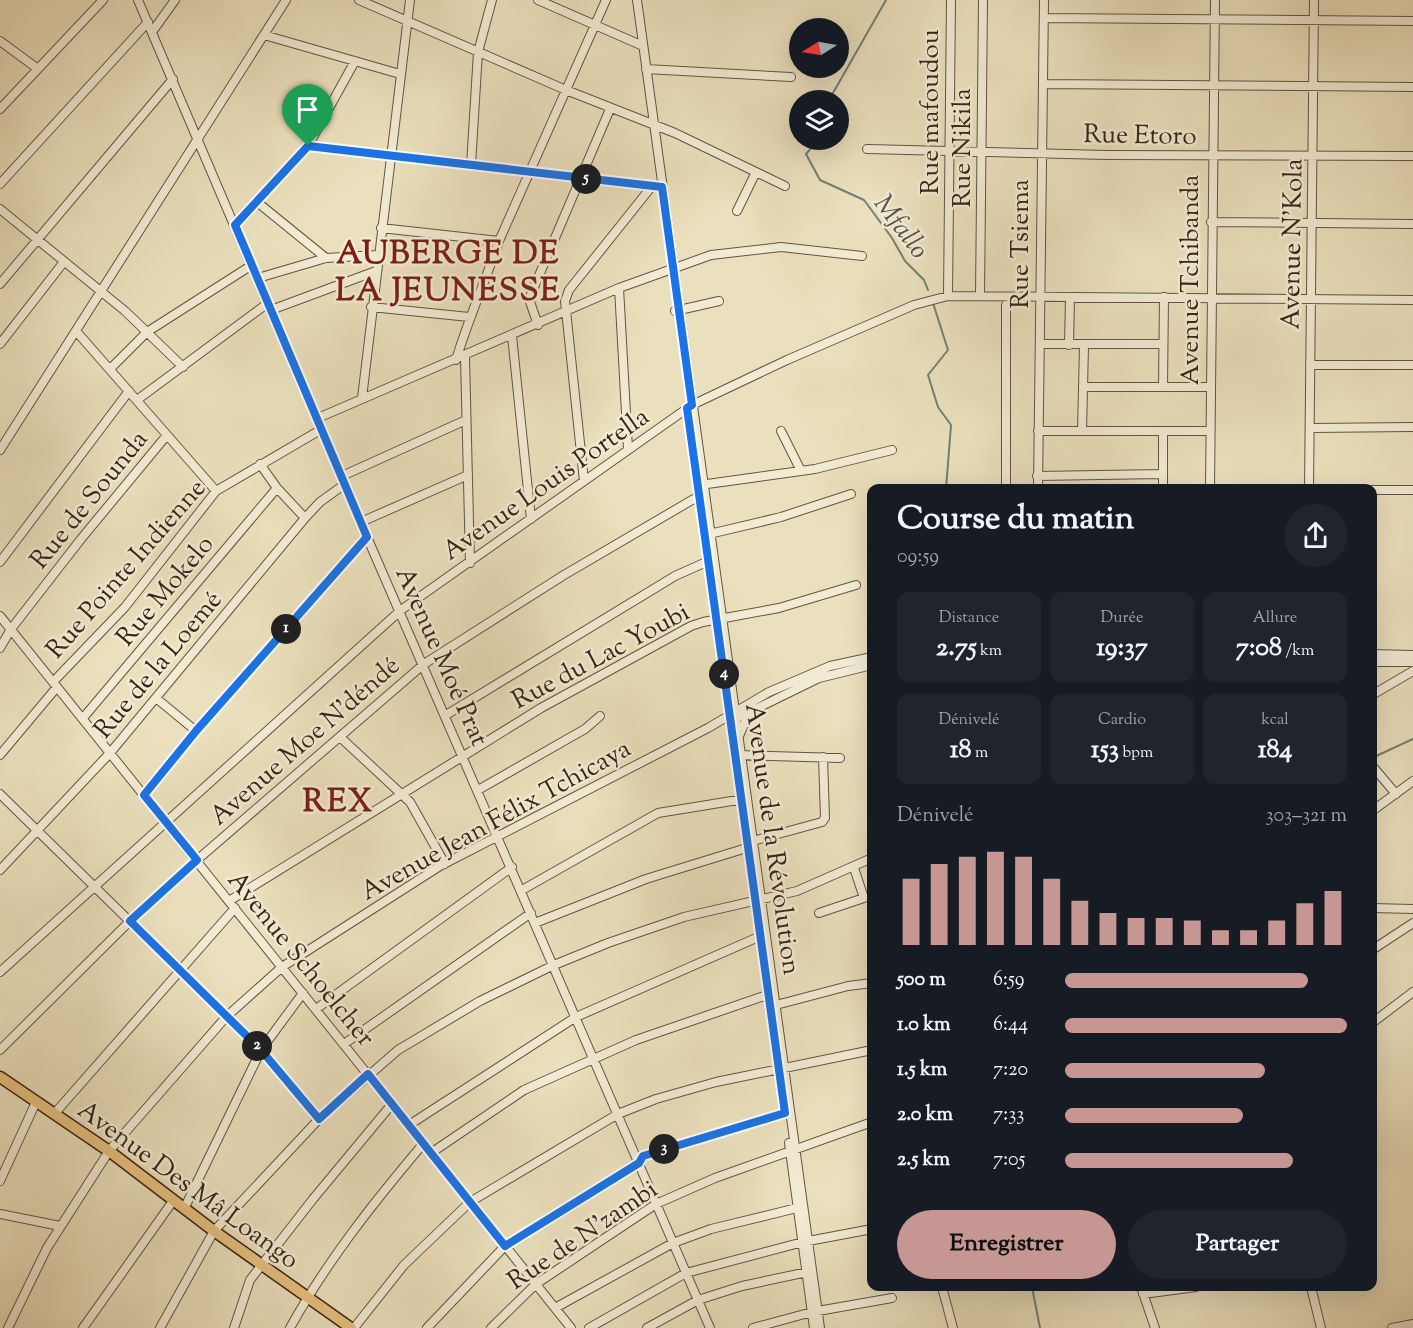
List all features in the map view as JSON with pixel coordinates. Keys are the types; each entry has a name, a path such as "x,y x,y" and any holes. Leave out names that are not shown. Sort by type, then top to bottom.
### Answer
{"main road":[{"name":"Avenue Des Mâ Loango","path":"0,1077 109,1151 214,1231 306,1298 352,1328"}],"street":[{"path":"0,109 103,0"},
{"name":"Avenue Moé Prat","path":"138,0 367,537 710,1328"},
{"path":"152,32 174,0"},
{"path":"0,450 286,0"},
{"path":"358,0 610,109 698,144 755,174 784,186"},
{"path":"362,398 371,307 410,0"},
{"path":"471,165 478,52 492,0"},
{"path":"538,0 595,27 641,45"},
{"path":"456,360 469,317 485,282 499,241 606,0"},
{"name":"Avenue de la Révolution","path":"632,0 646,69 657,187 708,534 731,717 772,994 805,1242 815,1312 820,1328"},
{"name":"Avenue de la Révolution","path":"637,0 651,124"},
{"name":"Rue mafoudou","path":"948,296 951,0"},
{"name":"Rue Nikila","path":"980,296 983,0"},
{"name":"Rue Tsiema","path":"1038,484 1044,0"},
{"name":"Avenue Tchibanda","path":"1210,484 1211,156 1215,0"},
{"name":"Avenue N'Kola","path":"1309,484 1315,86 1314,0"},
{"path":"1044,18 1214,17 1314,21 1413,21"},
{"path":"0,184 147,22"},
{"path":"264,35 400,74"},
{"path":"0,41 38,69"},
{"path":"235,225 308,146 356,61"},
{"path":"646,69 789,77"},
{"path":"0,284 38,242 173,79"},
{"path":"1043,84 1413,87"},
{"path":"304,104 324,116"},
{"path":"538,325 529,299 610,109"},
{"path":"308,146 657,187"},
{"name":"Rue Etoro","path":"867,149 950,153 983,151 1211,156 1314,154 1413,156"},
{"path":"737,211 755,174"},
{"path":"584,481 566,312 569,290 657,187"},
{"path":"257,202 326,258"},
{"path":"0,209 101,292 183,367"},
{"path":"1211,222 1313,225 1413,224"},
{"path":"381,228 499,241"},
{"path":"318,418 465,357 619,288 711,255 781,247 862,256"},
{"path":"258,278 326,258 378,255"},
{"path":"0,344 63,263"},
{"path":"110,369 147,332 252,265"},
{"path":"137,400 270,306 376,271"},
{"path":"619,288 628,449"},
{"name":"Avenue Louis Portella","path":"0,972 400,610 690,406 787,360 914,305 948,296 1413,300"},
{"path":"1069,345 1070,297"},
{"path":"1163,387 1164,297"},
{"path":"676,310 719,301"},
{"path":"1006,305 1006,484"},
{"path":"371,307 469,317"},
{"path":"76,331 216,491"},
{"path":"512,336 531,519"},
{"path":"1040,344 1084,346 1163,344"},
{"path":"1082,431 1084,346"},
{"path":"465,357 470,562"},
{"path":"1310,365 1413,365"},
{"path":"1083,387 1210,387"},
{"path":"0,562 129,391"},
{"path":"342,476 466,420"},
{"path":"1311,428 1413,427"},
{"name":"Rue Pointe Indienne","path":"0,755 55,685 124,607 216,491 322,429"},
{"path":"0,430 8,437"},
{"path":"781,431 801,471"},
{"path":"1038,431 1209,431"},
{"path":"1162,431 1163,484"},
{"name":"Rue de Sounda","path":"0,648 11,629 81,539 167,435"},
{"name":"Avenue Moe N'déndé","path":"0,1050 130,921 197,860 424,664 701,489 801,471 892,450"},
{"path":"260,464 277,488 305,518"},
{"path":"1037,476 1163,474"},
{"path":"361,522 468,475"},
{"name":"Rue de la Loemé","path":"0,870 110,753 305,518 320,502 345,484"},
{"name":"Rue Mokelo","path":"83,718 277,488"},
{"path":"1377,490 1413,490"},
{"path":"708,534 781,517 851,494"},
{"path":"144,795 196,731 367,537"},
{"path":"446,715 650,590 711,560"},
{"name":"Rue du Lac Youbi","path":"55,1113 232,904 463,755 541,708 691,626 801,602 856,585"},
{"name":"Avenue Schoelcher","path":"0,616 571,1328"},
{"name":"Avenue de la Révolution","path":"719,619 732,693 731,717 739,737 738,755"},
{"path":"1377,654 1413,655"},
{"path":"731,717 752,701 830,666 867,658"},
{"path":"1377,662 1413,662"},
{"path":"731,717 750,711 819,678 867,666"},
{"path":"1377,692 1413,671"},
{"path":"732,693 740,699 752,701"},
{"path":"156,698 196,731"},
{"path":"739,737 750,711"},
{"path":"478,790 572,737 600,716"},
{"name":"Avenue Jean Félix Tchicaya","path":"8,1328 30,1280 60,1226 109,1151 226,1017 282,967 445,864 731,717"},
{"path":"340,736 410,802 445,864"},
{"path":"738,755 840,758"},
{"path":"536,923 646,879 822,822 825,818 824,757"},
{"path":"1377,772 1396,794"},
{"path":"1377,807 1413,781"},
{"path":"0,794 261,1050 319,1119"},
{"path":"522,891 658,813 744,799"},
{"path":"160,1328 214,1231 319,1119 398,1050 436,1026 554,965 608,943 684,917 797,891 867,861"},
{"path":"316,1009 512,867"},
{"path":"819,913 864,898 854,868"},
{"path":"1377,908 1413,909"},
{"path":"344,1044 531,913"},
{"path":"1377,947 1413,923"},
{"path":"409,1125 576,1017 763,935"},
{"path":"776,1005 848,986 867,984"},
{"path":"1377,1019 1413,992"},
{"path":"184,1209 261,1050 303,993"},
{"path":"431,1154 524,1090 593,1057 772,994"},
{"name":"Avenue de la Révolution","path":"772,994 776,1005 782,1070"},
{"path":"352,1328 404,1265 470,1202 618,1114 656,1099 716,1082 867,1051"},
{"path":"0,1181 36,1102"},
{"path":"234,1328 244,1294 262,1264 313,1198 392,1104"},
{"path":"427,1328 505,1246 639,1163 643,1156 788,1112"},
{"name":"Rue de N'zambi","path":"491,1328 536,1284 657,1204 715,1178 867,1124"},
{"path":"290,1328 306,1298 357,1225 423,1144"},
{"path":"83,1328 173,1201"},
{"path":"555,1308 673,1243 711,1229 801,1207"},
{"path":"0,1214 60,1226"},
{"path":"589,1328 686,1273 805,1242 867,1230"},
{"path":"647,1328 698,1300 742,1286 810,1271"},
{"path":"943,1291 953,1328"},
{"path":"1142,1291 1155,1328"},
{"path":"1312,1291 1321,1328"},
{"path":"753,1328 815,1312 892,1298"},
{"name":"Avenue de la Révolution","path":"814,1328 815,1312"},
{"path":"1392,1328 1413,1324"}],"waterway":[{"name":"Mfallo","path":"835,90 886,0"},
{"name":"Mfallo","path":"809,150 806,154 820,180 864,200 892,238 905,261 924,280 928,290"},
{"name":"Mfallo","path":"933,303 948,350 928,375 938,407 951,425 946,484"},
{"path":"1377,756 1413,739"},
{"path":"1033,1291 1040,1328"}],"district":[{"name":"AUBERGE DE LA JEUNESSE","path":"448,270"},
{"name":"REX","path":"338,800"}],"route":[{"path":"308,146 662,187 692,405 687,408 785,1113 643,1156 639,1163 505,1246 368,1074 319,1119 261,1050 130,921 197,860 144,795 196,731 367,537 235,225 308,146"}]}
